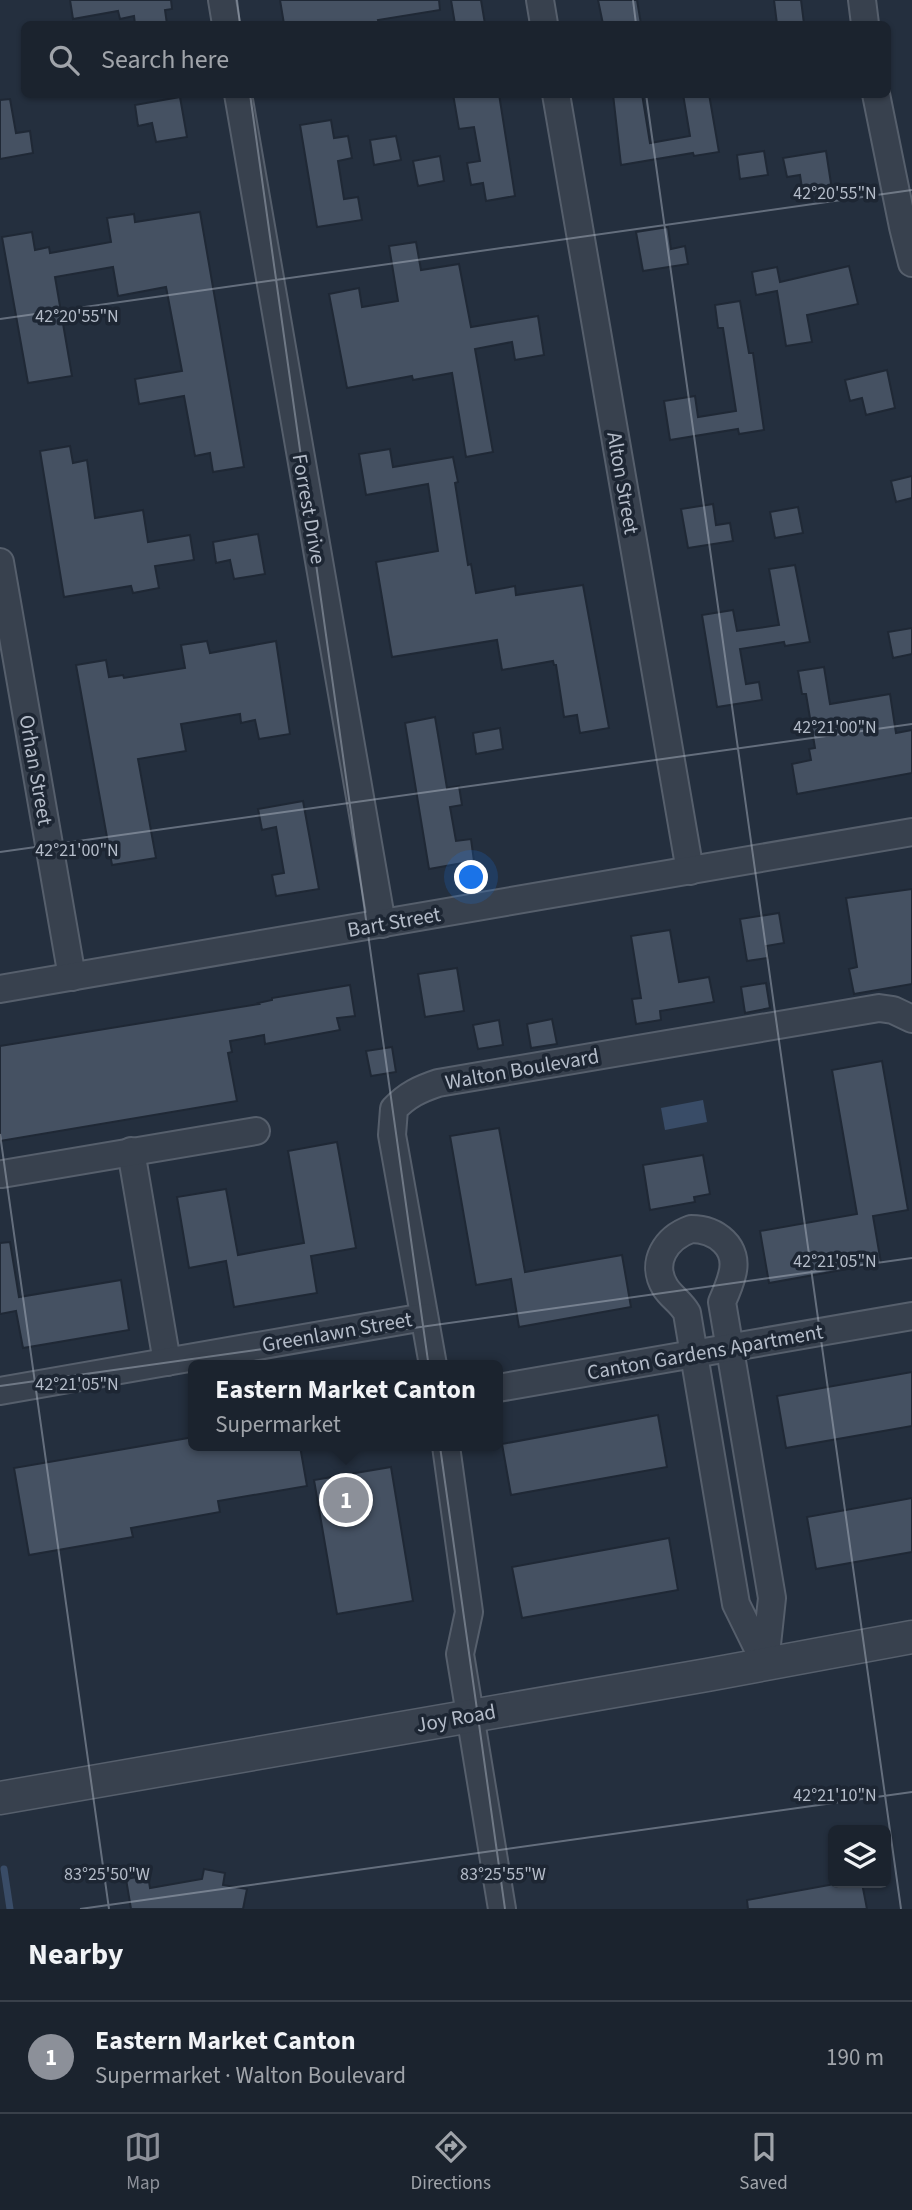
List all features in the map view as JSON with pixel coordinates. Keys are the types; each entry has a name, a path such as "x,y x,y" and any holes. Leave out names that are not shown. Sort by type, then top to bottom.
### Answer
{"street":[{"path":"222,0 226,21"},
{"path":"540,0 544,21"},
{"path":"862,0 865,21"},
{"name":"Forrest Drive","path":"239,98 382,924"},
{"name":"Alton Street","path":"557,98 690,871"},
{"path":"877,98 912,262"},
{"name":"Orhan Street","path":"0,562 72,977"},
{"name":"Bart Street","path":"0,989 912,832"},
{"name":"Walton Boulevard","path":"432,1360 392,1135 394,1108 405,1097 438,1083 879,1008 893,1010 912,1019"},
{"path":"2,1174 256,1131"},
{"path":"131,1151 167,1362"},
{"path":"691,1229 703,1229 715,1234 727,1244 732,1256 733,1275 722,1302 772,1598 765,1663 736,1604 687,1313 665,1287 659,1272 660,1259 666,1244 678,1233 691,1229"},
{"name":"Canton Gardens Apartment","path":"503,1387 912,1316"},
{"name":"Greenlawn Street","path":"0,1391 424,1317"},
{"path":"447,1451 469,1612 460,1654 502,1909"},
{"path":"718,1499 754,1492"},
{"name":"Joy Road","path":"0,1798 912,1637"}],"water":[{"path":"703,1100 707,1122 665,1130 661,1108"}],"building":[{"path":"70,0 171,0 172,9 165,10 167,21 135,21 134,16 120,19 118,11 73,19"},
{"path":"280,0 439,0 440,10 378,21 284,21"},
{"path":"451,0 481,0 484,21 454,21"},
{"path":"598,0 637,0 640,21 602,21"},
{"path":"774,0 801,0 804,21 777,21"},
{"path":"180,98 187,137 156,142 152,123 138,126 135,105"},
{"path":"454,98 500,98 515,196 486,201 483,183 471,185 467,163 480,161 474,127 459,129"},
{"path":"613,98 643,98 650,143 690,136 684,98 710,98 719,152 694,156 693,153 621,165"},
{"path":"10,99 16,133 30,131 33,153 0,159 0,100"},
{"path":"331,120 334,138 348,136 352,158 338,161 344,199 358,197 362,220 317,227 300,125"},
{"path":"396,136 401,160 374,165 370,140"},
{"path":"764,151 768,175 740,179 737,155"},
{"path":"826,151 832,190 803,195 800,175 787,177 783,158"},
{"path":"440,156 444,181 418,186 413,161"},
{"path":"200,212 244,467 213,472 210,453 195,456 184,396 139,404 135,379 182,371 166,287 118,296 113,267 55,277 72,376 28,383 2,237 32,232 35,250 49,247 50,253 111,242 107,218 134,214 135,222"},
{"path":"668,227 671,249 685,246 688,264 643,271 636,232"},
{"path":"416,242 421,270 459,264 471,327 538,316 544,355 515,360 512,342 475,349 493,452 466,457 452,373 413,380 412,376 347,388 329,294 359,288 362,307 398,301 389,246"},
{"path":"849,266 858,304 807,315 812,342 786,346 777,291 756,295 752,272 777,267 780,282"},
{"path":"740,301 749,353 753,353 764,430 739,434 738,429 670,440 664,401 695,396 698,417 736,411 723,328 718,328 715,305"},
{"path":"887,370 895,408 866,415 862,398 850,401 845,380"},
{"path":"70,446 73,463 87,460 95,518 143,510 148,542 190,535 194,560 155,566 159,588 133,593 131,586 64,597 40,451"},
{"path":"390,449 393,467 453,457 468,565 471,564 476,593 515,586 516,595 583,585 609,728 580,733 577,715 564,717 556,665 553,661 502,670 497,640 392,657 376,562 438,551 428,484 366,495 359,454"},
{"path":"912,476 912,498 896,502 891,481"},
{"path":"713,504 716,525 730,523 733,541 688,548 681,509"},
{"path":"798,507 803,533 775,538 770,512"},
{"path":"258,534 265,574 234,579 230,560 216,563 213,542"},
{"path":"795,565 810,642 785,646 784,642 740,649 746,684 759,682 762,700 717,707 702,615 733,610 737,631 779,625 769,569"},
{"path":"912,628 912,654 893,658 888,632"},
{"path":"207,641 210,653 276,641 290,734 259,739 255,720 241,723 240,714 181,724 186,751 138,759 156,858 112,865 76,665 106,660 109,677 123,675 124,678 185,668 181,645"},
{"path":"824,667 830,704 890,694 896,733 912,730 912,773 797,794 792,764 811,760 809,749 815,748 806,694 802,694 798,671"},
{"path":"435,717 447,788 459,786 462,805 450,807 456,841 471,839 474,861 429,869 405,723"},
{"path":"500,728 503,749 476,754 473,733"},
{"path":"303,801 319,889 276,896 272,875 284,873 276,827 262,830 258,809"},
{"path":"912,889 912,984 854,994 849,969 857,967 846,898"},
{"path":"779,913 784,943 766,946 768,958 747,961 740,919"},
{"path":"670,930 679,982 709,977 714,1002 660,1011 661,1020 636,1024 632,999 641,998 631,936"},
{"path":"457,968 464,1011 425,1017 418,974"},
{"path":"766,983 770,1008 745,1013 741,987"},
{"path":"350,985 355,1016 337,1018 340,1030 265,1044 264,1035 230,1041 232,1052 228,1053 237,1101 0,1141 0,1046 259,1004 272,998"},
{"path":"552,1019 557,1044 531,1048 527,1024"},
{"path":"499,1020 503,1045 478,1049 473,1025"},
{"path":"392,1047 396,1072 371,1076 366,1051"},
{"path":"882,1061 908,1210 873,1216 881,1263 769,1283 760,1231 857,1214 832,1070"},
{"path":"499,1128 525,1272 622,1255 631,1307 519,1327 511,1279 476,1285 450,1136"},
{"path":"337,1142 356,1248 311,1256 317,1293 234,1307 226,1261 189,1268 177,1197 226,1189 238,1255 304,1243 288,1151"},
{"path":"703,1155 710,1194 694,1197 695,1202 650,1210 643,1165"},
{"path":"10,1242 19,1297 121,1280 129,1330 23,1348 16,1311 0,1314 0,1243"},
{"path":"912,1372 912,1426 786,1448 777,1396"},
{"path":"658,1415 667,1467 511,1495 503,1444"},
{"path":"188,1438 188,1451 301,1451 307,1486 218,1501 220,1512 131,1528 133,1537 29,1555 14,1468"},
{"path":"391,1467 413,1601 337,1614 314,1480"},
{"path":"912,1498 912,1552 816,1569 807,1517"},
{"path":"669,1538 678,1590 522,1618 512,1567"},
{"path":"204,1869 225,1873 223,1885 247,1889 243,1909 131,1909 126,1879 148,1875 150,1888 202,1879"},
{"path":"828,1885 828,1888 863,1888 867,1909 748,1909 747,1900"}],"waterway":[{"path":"4,1869 10,1909"}],"place":[{"name":"Eastern Market Canton","path":"346,1500"}]}
